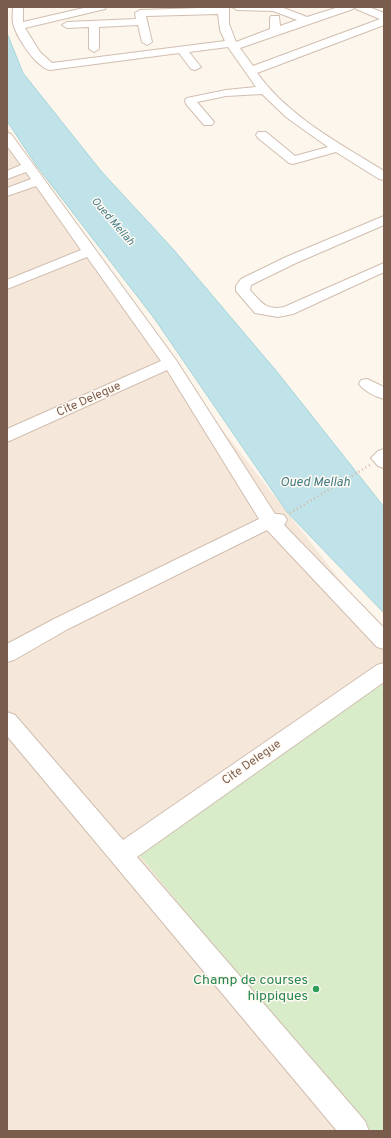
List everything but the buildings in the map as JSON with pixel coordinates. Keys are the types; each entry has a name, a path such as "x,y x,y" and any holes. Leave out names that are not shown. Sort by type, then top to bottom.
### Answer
{"street":[{"path":"21,7 19,24 39,58 43,63 50,67 232,44 349,7"},
{"path":"19,24 101,7"},
{"path":"237,7 280,8 308,21"},
{"path":"360,7 384,17"},
{"path":"275,31 280,8"},
{"path":"147,42 140,13 224,9 222,23 227,37 264,90 292,115 338,148 384,176"},
{"path":"251,71 384,21"},
{"path":"67,25 142,22"},
{"path":"94,24 94,49"},
{"path":"275,31 288,37"},
{"path":"300,42 313,48"},
{"path":"182,50 195,67"},
{"path":"208,122 192,104 191,100 226,93 264,90"},
{"path":"262,135 293,160 338,148"},
{"path":"7,137 170,363 274,521 384,641"},
{"path":"7,175 28,167"},
{"path":"7,192 39,181"},
{"path":"384,220 291,260 246,282 243,286 243,291 260,310 278,313 288,311 384,267"},
{"path":"7,285 90,251"},
{"name":"Cite Delegue","path":"7,436 170,363"},
{"path":"367,384 384,394"},
{"path":"7,654 261,525 274,521"},
{"name":"Cite Delegue","path":"120,855 384,671"},
{"path":"7,721 355,1131"}],"path":[{"path":"274,521 381,459"}],"shaded area":[{"path":"7,127 32,167 178,373 384,636 384,1131 7,1131"}],"green space":[{"name":"Champ de courses hippiques","path":"384,671 384,1131 364,1131 133,847"}],"water":[{"name":"Oued Mellah","path":"7,33 23,73 101,171 173,249 278,373 384,507 384,613 287,512 154,318 36,165 7,121"}],"place":[{"name":"Champ de courses hippiques","path":"316,989"}]}
